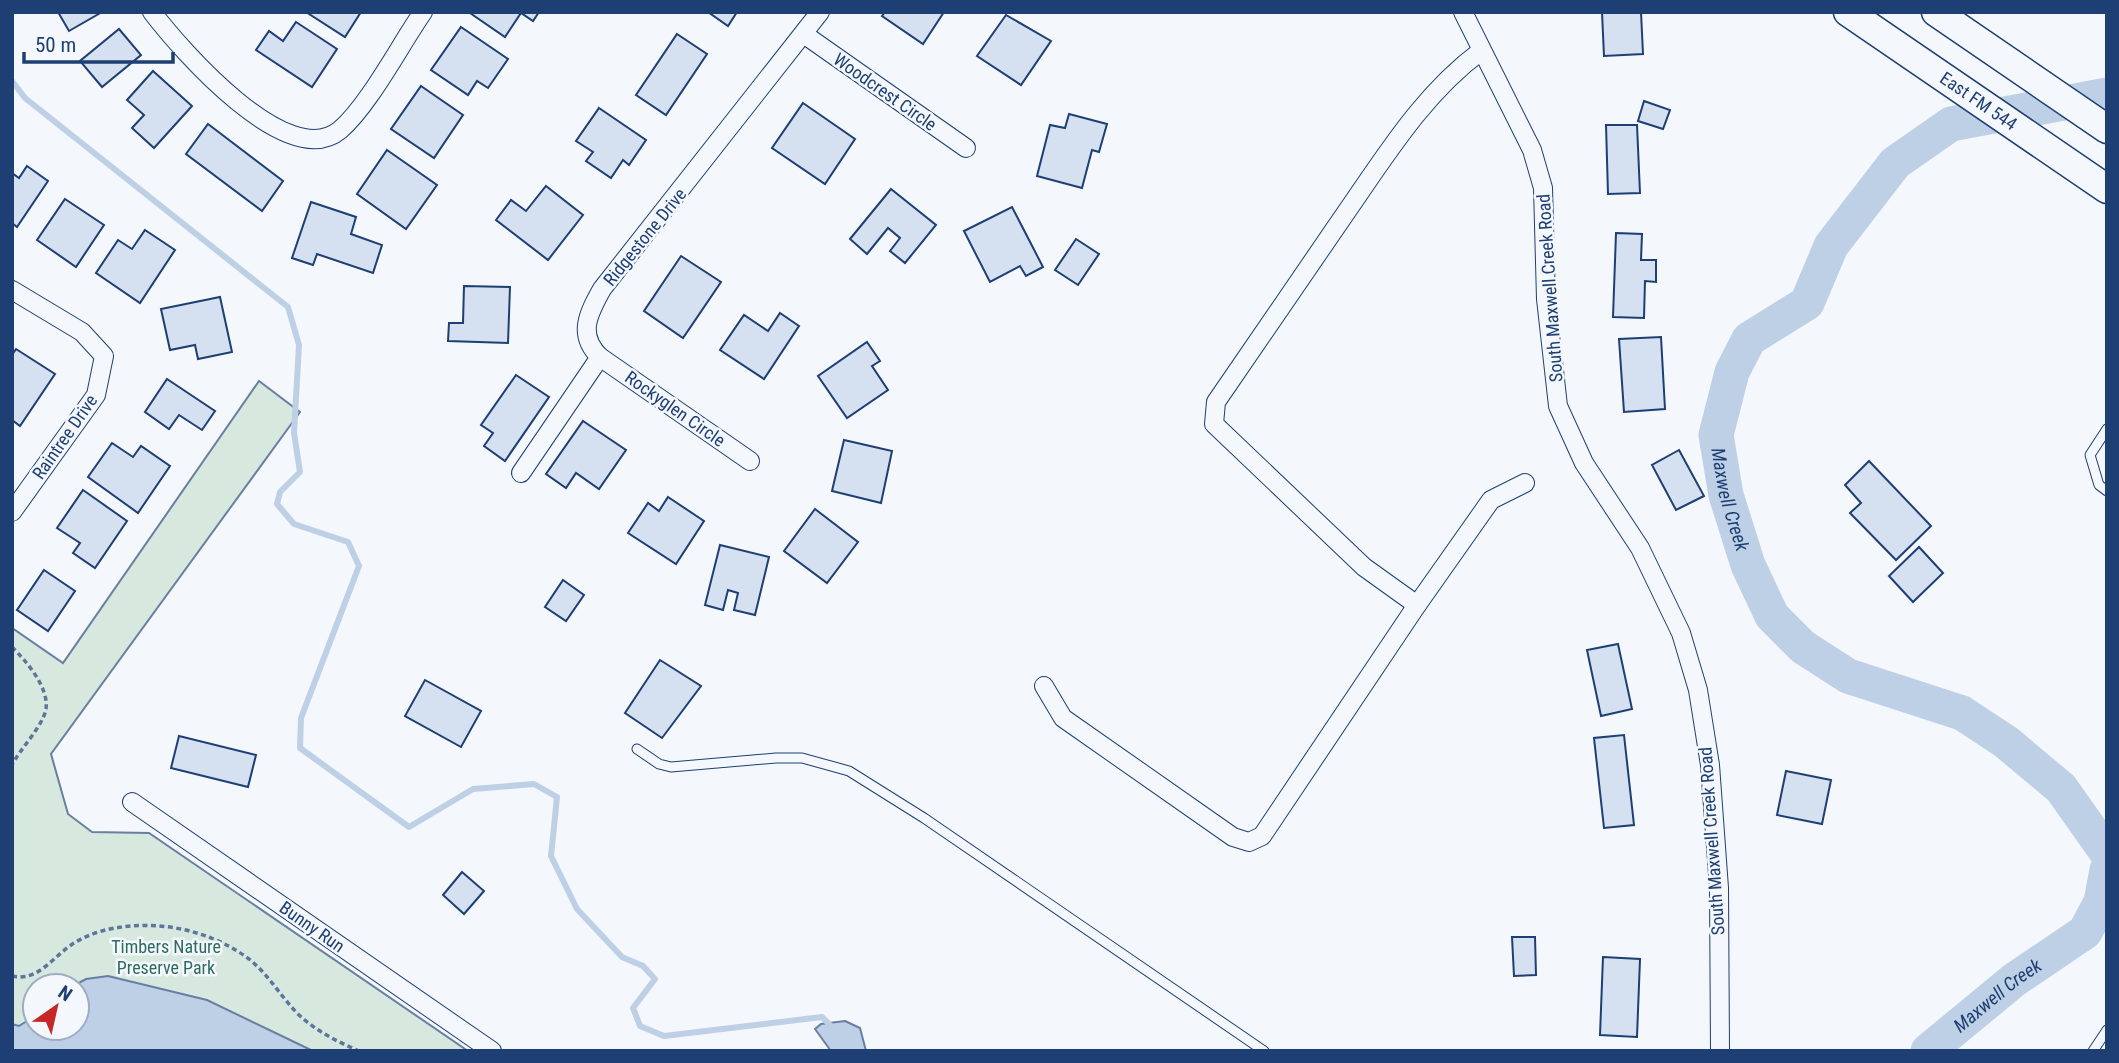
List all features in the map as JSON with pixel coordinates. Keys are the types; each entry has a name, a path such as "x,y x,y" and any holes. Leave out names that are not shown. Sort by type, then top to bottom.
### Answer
{"main road":[{"name":"East FM 544","path":"1848,12 2098,183"},
{"path":"1936,12 2107,129"}],"street":[{"path":"152,12 183,53 219,83 286,134 307,140 322,139 340,130 358,110 423,12"},
{"name":"Ridgestone Drive","path":"600,357 590,347 586,328 587,316 602,289 820,12"},
{"name":"South Maxwell Creek Road","path":"1463,12 1532,150 1543,188 1546,299 1558,406 1584,463 1640,548 1681,633 1698,690 1710,765 1719,888 1720,1051"},
{"name":"Woodcrest Circle","path":"804,35 966,149"},
{"path":"1417,605 1364,567 1214,424 1216,402 1401,135 1450,74 1481,51"},
{"name":"Raintree Drive","path":"12,290 82,332 104,356 96,396 12,512"},
{"path":"521,473 600,357"},
{"name":"Rockyglen Circle","path":"600,357 750,461"},
{"path":"1044,686 1063,718 1233,837 1249,842 1262,836 1491,500 1525,482"},
{"name":"Bunny Run","path":"132,803 492,1051"}],"lane":[{"path":"2107,429 2090,455 2099,485 2107,491"},
{"path":"637,749 659,764 671,767 802,758 849,771 924,818 1265,1051"},
{"path":"2093,1051 2107,1030"}],"path":[{"path":"12,647 26,662 44,693 46,709 12,765"},
{"path":"12,976 29,975 46,968 70,945 108,929 161,925 204,934 249,959 300,1016 338,1042 359,1051"}],"green space":[{"name":"Timbers Nature Preserve Park","path":"259,381 300,412 51,754 68,814 92,832 149,833 468,1051 12,1051 12,628 63,663"}],"water":[{"path":"108,976 207,1000 313,1051 12,1051 12,1024 21,1025 21,1042 91,1042 91,978"},
{"path":"845,1021 860,1028 866,1051 831,1051 815,1029 821,1024"}],"building":[{"path":"58,12 102,12 69,31"},
{"path":"306,12 361,12 345,37"},
{"path":"539,12 533,21 521,13 505,37 470,13"},
{"path":"708,12 737,12 728,26"},
{"path":"885,12 944,12 923,44 882,16"},
{"path":"1602,12 1641,12 1643,54 1604,56"},
{"path":"1006,15 1051,41 1021,85 977,56"},
{"path":"296,22 337,49 312,87 256,50 269,31 283,41"},
{"path":"461,27 508,59 488,88 477,81 468,95 431,70"},
{"path":"119,29 141,55 102,87 80,61"},
{"path":"677,34 707,54 666,115 636,95"},
{"path":"153,71 192,106 154,148 132,128 144,115 127,100"},
{"path":"421,86 463,115 434,158 391,129"},
{"path":"1644,101 1670,110 1663,129 1638,121"},
{"path":"803,103 855,139 825,184 772,148"},
{"path":"599,108 646,140 629,165 623,160 611,178 586,161 593,152 576,141"},
{"path":"1069,114 1107,124 1099,152 1092,150 1082,188 1037,176 1050,125 1065,128"},
{"path":"208,124 283,181 262,211 186,154"},
{"path":"1606,125 1637,125 1640,193 1608,194"},
{"path":"387,150 437,185 406,229 357,194"},
{"path":"27,166 48,181 17,227 12,223 12,173 19,178"},
{"path":"546,186 583,215 548,260 496,220 511,200 526,211"},
{"path":"891,189 936,225 905,263 890,251 900,238 888,228 867,254 850,239"},
{"path":"65,199 104,225 76,267 37,240"},
{"path":"311,202 356,217 351,234 382,245 373,273 317,254 313,265 292,258"},
{"path":"1012,207 1043,267 1026,276 1020,266 990,282 964,231"},
{"path":"145,230 175,250 140,303 96,273 118,240 132,249"},
{"path":"1616,233 1642,234 1641,260 1656,260 1656,282 1645,281 1644,318 1613,317"},
{"path":"1076,239 1099,254 1078,285 1055,270"},
{"path":"681,256 721,282 683,338 644,311"},
{"path":"464,286 510,287 508,343 448,341 449,323 463,323"},
{"path":"220,297 232,352 198,359 195,345 170,350 161,309"},
{"path":"780,313 799,326 764,379 720,350 744,315 768,331"},
{"path":"1661,337 1665,409 1624,412 1619,339"},
{"path":"867,342 880,361 872,366 888,390 847,418 818,376"},
{"path":"16,349 55,374 20,426 12,420 12,355"},
{"path":"516,375 549,397 505,461 484,446 493,433 481,425"},
{"path":"167,379 215,411 202,430 179,415 169,429 145,412"},
{"path":"583,421 626,450 599,489 576,473 566,488 546,474"},
{"path":"844,440 892,451 881,503 832,491"},
{"path":"112,443 133,457 141,446 170,466 138,513 88,477"},
{"path":"1679,450 1704,496 1676,510 1652,465"},
{"path":"1869,461 1931,526 1896,560 1850,513 1861,503 1845,485"},
{"path":"83,490 127,521 95,568 73,553 80,543 57,528"},
{"path":"668,497 704,521 676,564 628,533 648,503 659,511"},
{"path":"815,509 858,542 827,583 784,551"},
{"path":"720,545 769,557 755,615 734,610 738,593 728,590 723,610 705,605"},
{"path":"1919,547 1943,573 1913,602 1889,576"},
{"path":"44,570 75,591 48,631 17,610"},
{"path":"563,580 584,595 566,621 545,607"},
{"path":"1618,644 1632,709 1601,716 1587,650"},
{"path":"660,660 701,686 662,738 625,713"},
{"path":"425,680 481,711 461,747 405,716"},
{"path":"1624,735 1634,825 1604,828 1594,738"},
{"path":"179,736 256,755 248,787 171,768"},
{"path":"1786,771 1831,780 1822,824 1777,815"},
{"path":"462,872 484,891 464,914 443,895"},
{"path":"1512,937 1535,937 1536,975 1514,976"},
{"path":"1603,957 1640,959 1637,1037 1600,1035"}],"waterway":[{"path":"12,81 25,98 288,307 299,345 294,433 300,472 280,492 277,504 294,524 348,542 359,566 301,718 300,748 409,827 473,789 534,784 557,797 551,856 577,909 622,957 643,966 655,979 633,1008 640,1026 664,1036 822,1017 832,1027"},
{"name":"Maxwell Creek","path":"2107,95 1951,124 1895,163 1831,246 1807,303 1749,339 1732,372 1716,435 1726,495 1748,565 1772,616 1803,647 1848,676 1962,713 2006,742 2061,788 2107,853"},
{"name":"Maxwell Creek","path":"1928,1051 2014,980 2085,932 2101,902 2107,870"}]}
